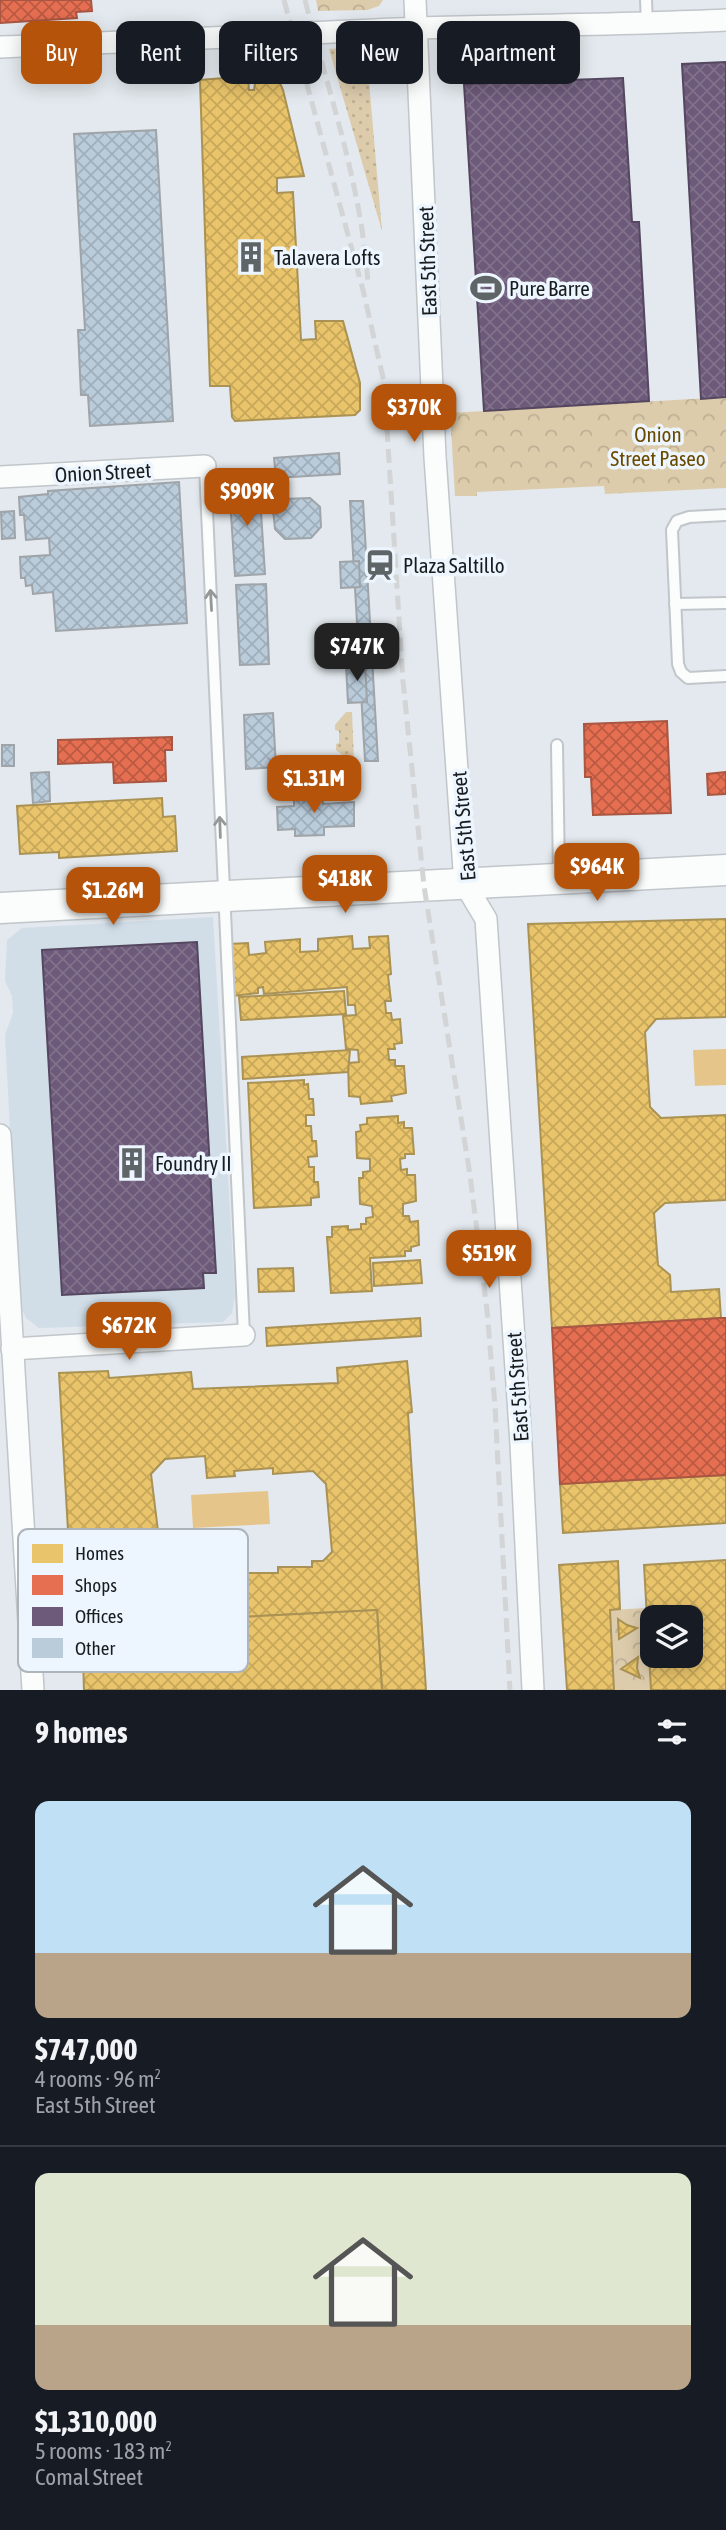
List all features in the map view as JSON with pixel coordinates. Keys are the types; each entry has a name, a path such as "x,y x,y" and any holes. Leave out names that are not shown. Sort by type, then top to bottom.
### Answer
{"street":[{"name":"East 5th Street","path":"415,0 416,21"},
{"path":"423,29 726,20"},
{"path":"0,47 336,33"},
{"name":"East 5th Street","path":"419,84 436,466 465,884 486,919 521,1444 533,1690"},
{"name":"Onion Street","path":"0,477 205,466"},
{"path":"0,908 726,870"},
{"path":"0,1135 23,1529"},
{"path":"12,1349 244,1335"},
{"path":"32,1672 33,1690"}],"lane":[{"path":"646,0 647,24"},
{"path":"205,466 244,1335"},
{"path":"726,515 689,517 677,521 672,530 678,664 681,672 688,678 726,676"},
{"path":"675,604 726,603"},
{"path":"557,745 559,879"}],"shaded area":[{"name":"Foundry II","path":"213,917 235,1296 232,1313 223,1322 39,1328 26,1318 19,1303 5,1035 13,1013 12,996 5,981 7,940 22,928"},
{"path":"726,1049 726,1085 695,1086 693,1050"},
{"path":"268,1491 270,1524 193,1528 191,1495"}],"green space":[{"path":"316,0 383,0 379,6 367,10 318,11"},
{"path":"329,49 336,49 336,73"},
{"path":"339,84 369,84 382,231"},
{"name":"Onion Street Paseo","path":"726,397 726,488 605,494 604,486 477,492 477,496 455,496 450,413"},
{"path":"346,712 352,712 354,761 336,750 339,731 335,730 335,725"},
{"path":"640,1608 640,1668 650,1668 651,1690 614,1690 610,1610"}],"building: Homes":[{"name":"Talavera Lofts","path":"219,78 219,84 249,84 249,90 254,90 255,84 280,84 304,176 277,178 277,193 293,192 301,340 316,339 315,321 343,321 360,383 360,410 355,415 235,421 232,417 230,386 210,386 200,84 205,84 205,80"},
{"path":"162,798 163,817 175,816 177,851 59,858 59,852 20,854 17,806"},
{"path":"726,919 726,1017 656,1019 645,1032 650,1107 661,1118 726,1115 726,1200 665,1203 654,1213 658,1265 670,1275 671,1292 719,1289 721,1318 552,1328 528,924"},
{"path":"352,936 353,949 370,948 369,937 388,936 391,1001 385,1001 386,1013 391,1013 392,1020 400,1019 402,1043 394,1044 395,1049 388,1049 389,1060 395,1060 395,1066 404,1066 406,1093 391,1096 392,1101 361,1104 360,1097 349,1096 348,1063 359,1062 358,1050 346,1049 343,1016 356,1015 355,1005 348,1005 347,987 264,994 263,987 258,988 258,993 233,996 229,944 248,943 249,955 266,953 265,942 300,939 300,952 318,951 318,939"},
{"path":"344,991 346,1014 241,1020 239,997"},
{"path":"350,1050 348,1072 243,1079 242,1057"},
{"path":"304,1080 304,1085 308,1084 309,1099 313,1099 314,1115 306,1115 306,1126 311,1126 312,1141 316,1141 317,1156 308,1157 309,1167 314,1167 314,1182 318,1182 319,1197 311,1198 311,1205 254,1208 248,1083"},
{"path":"398,1116 398,1123 404,1122 404,1128 412,1128 414,1154 405,1154 405,1158 400,1159 401,1170 407,1169 407,1175 415,1175 416,1201 403,1204 403,1216 409,1216 410,1222 418,1221 419,1245 411,1247 411,1251 405,1251 405,1256 370,1258 372,1291 331,1293 327,1237 332,1237 332,1227 361,1229 361,1224 366,1224 366,1218 373,1217 372,1206 360,1204 359,1178 363,1178 363,1172 370,1171 370,1159 357,1158 356,1132 361,1131 360,1125 367,1124 367,1118"},
{"path":"420,1260 422,1283 374,1286 373,1263"},
{"path":"293,1268 294,1291 259,1292 258,1269"},
{"path":"420,1318 421,1336 267,1346 266,1328"},
{"path":"407,1361 426,1690 382,1690 377,1610 248,1617 248,1573 278,1573 278,1567 312,1567 312,1561 323,1561 332,1552 326,1484 313,1471 273,1474 273,1468 234,1471 235,1476 207,1478 205,1456 165,1459 151,1474 158,1529 68,1529 59,1373 108,1371 109,1378 191,1372 193,1389 338,1383 337,1368"},
{"path":"726,1475 726,1523 563,1533 560,1484"},
{"path":"726,1560 726,1690 651,1690 650,1668 703,1668 703,1605 646,1605 644,1565"},
{"path":"618,1561 620,1609 610,1610 614,1690 567,1690 559,1565"},
{"path":"377,1610 382,1690 84,1690 83,1672 248,1672 248,1617"},
{"path":"618,1619 627,1625 637,1628 619,1639"},
{"path":"638,1657 637,1668 640,1678 621,1669"}],"building: Shops":[{"path":"0,0 91,0 92,11 76,12 77,18 0,23"},
{"path":"667,721 671,813 593,815 591,777 585,777 584,724"},
{"path":"172,737 172,750 165,750 166,781 114,783 113,762 58,764 58,740"},
{"path":"726,772 726,794 708,795 707,774"},
{"path":"726,1318 726,1475 560,1484 552,1328"}],"building: Offices":[{"path":"726,62 726,397 701,399 682,64"},
{"path":"623,78 632,222 639,222 649,401 484,411 464,84 580,84 580,80"},
{"name":"Foundry II","path":"197,942 216,1273 203,1273 204,1288 62,1295 42,950"}],"building: Other":[{"path":"156,130 173,421 90,426 88,395 81,395 78,330 85,330 74,134"},
{"path":"339,453 340,474 276,478 274,458"},
{"path":"259,481 265,574 235,576 229,483"},
{"path":"179,482 187,623 56,631 53,592 33,594 32,585 26,586 25,578 21,578 20,557 50,555 49,538 26,540 19,497 48,494 48,491"},
{"path":"310,498 320,507 321,527 311,538 285,539 275,529 273,509 283,499"},
{"path":"350,501 363,501 378,761 365,761"},
{"path":"14,511 15,538 2,539 1,512"},
{"path":"359,561 360,587 341,588 340,562"},
{"path":"266,584 269,664 240,665 236,585"},
{"path":"365,663 367,702 348,703 346,665"},
{"path":"273,713 276,767 246,769 244,715"},
{"path":"2,745 14,745 14,766 2,766"},
{"path":"49,772 50,801 33,803 31,773"},
{"path":"302,792 322,792 323,804 354,802 354,826 324,827 324,835 295,836 295,829 278,830 277,807 294,806 294,796 302,796"}],"railway":[{"path":"284,0 363,290 384,382 403,681 424,886 470,1175 487,1310 495,1406 510,1690"},
{"path":"305,0 352,176 365,248 368,284"}],"place":[{"name":"Talavera Lofts","path":"251,257"},
{"name":"Pure Barre","path":"486,288"},
{"name":"Plaza Saltillo","path":"380,565"},
{"name":"Foundry II","path":"132,1163"}]}
